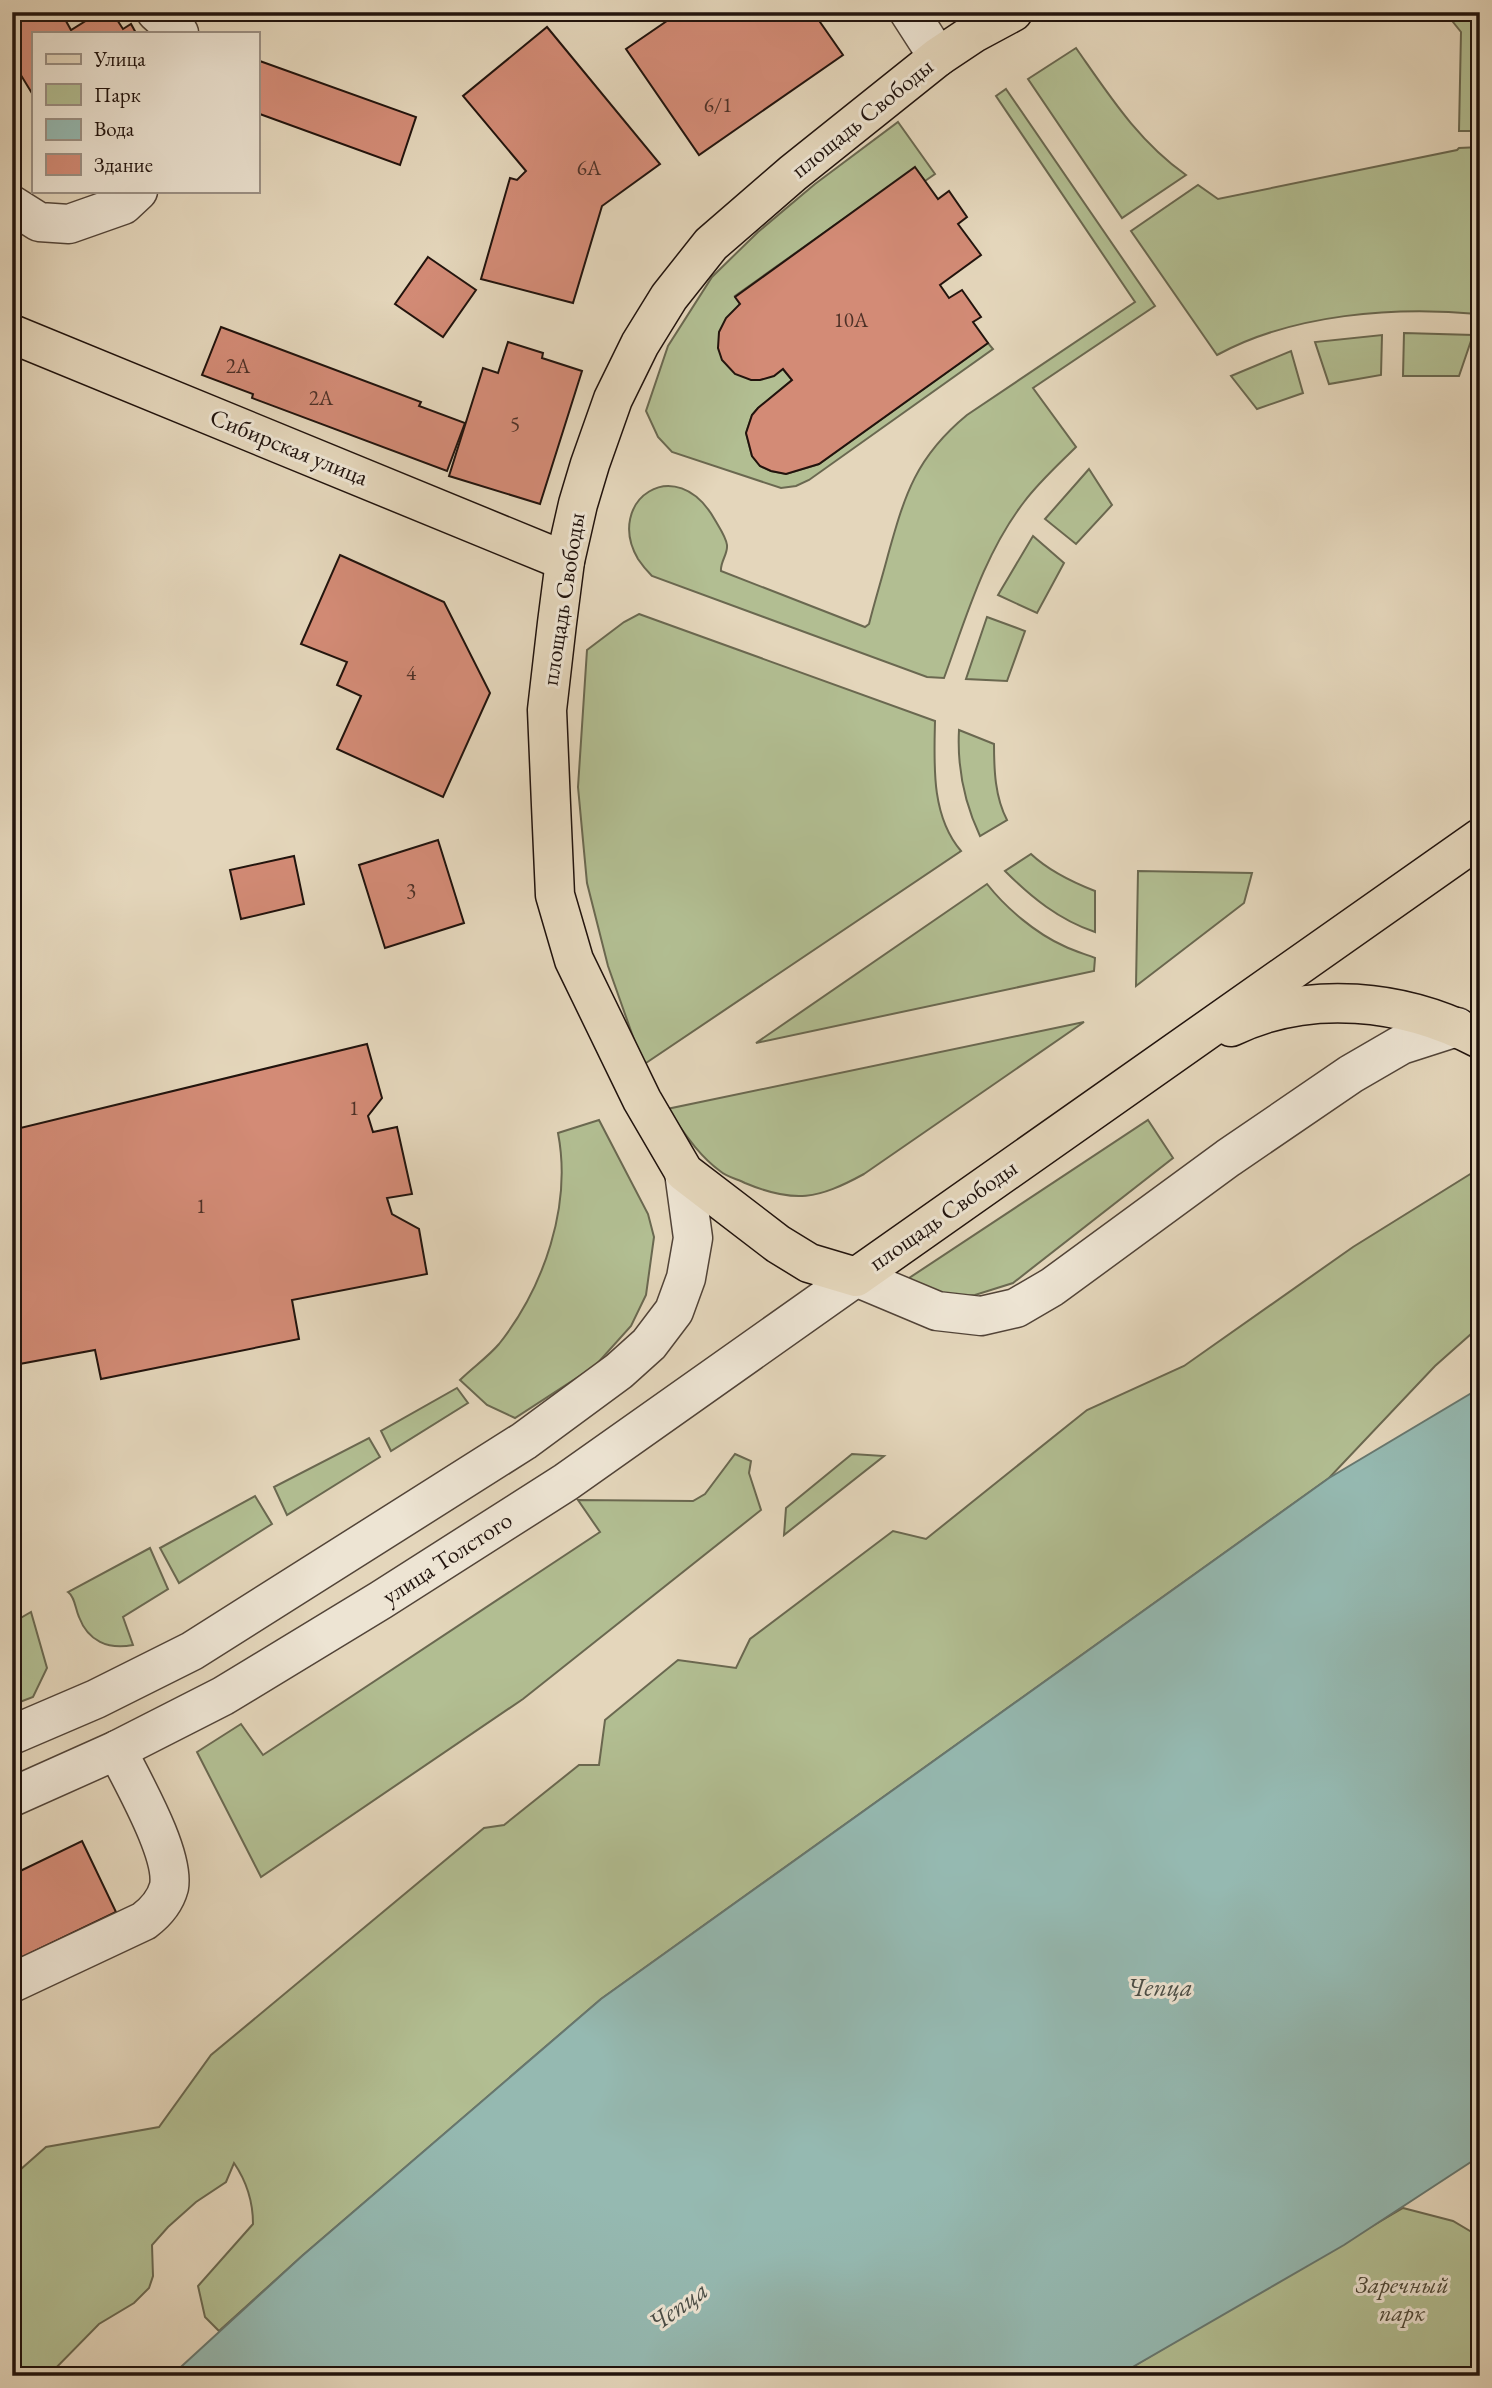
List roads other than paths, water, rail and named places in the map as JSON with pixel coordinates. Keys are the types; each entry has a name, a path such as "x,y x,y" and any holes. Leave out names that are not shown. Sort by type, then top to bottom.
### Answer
{"main road":[{"name":"площадь Свободы","path":"1013,12 938,57 793,173 711,244 669,297 640,344 613,399 578,504 565,561 547,710 555,895 574,960 642,1100 684,1172 778,1244 809,1263 856,1277 1480,838"},
{"name":"Сибирская улица","path":"12,334 565,561"},
{"name":"площадь Свободы","path":"1163,1060 1249,1018 1304,1004 1352,1002 1404,1010 1469,1033"}],"street":[{"path":"156,12 178,32"},
{"path":"909,12 938,57"},
{"path":"12,205 39,222 69,224 123,205 137,192"},
{"path":"856,1277 937,1311 981,1316 1016,1308 1052,1287 1228,1158 1351,1074 1401,1045 1469,1033"},
{"name":"площадь Свободы","path":"12,1735 96,1699 192,1651 524,1441 619,1371 649,1344 674,1311 686,1278 693,1238 684,1172"},
{"name":"улица Толстого","path":"12,1797 117,1750 223,1696 405,1586 566,1482 856,1277"},
{"path":"12,1983 144,1921 159,1909 169,1886 166,1854 117,1750"}],"water":[{"name":"Чепца","path":"1480,1388 1480,2156 1344,2245 1117,2376 171,2376 302,2256 601,1999 1329,1478"}],"park label":[{"name":"Заречный парк","path":"1402,2299"}]}
